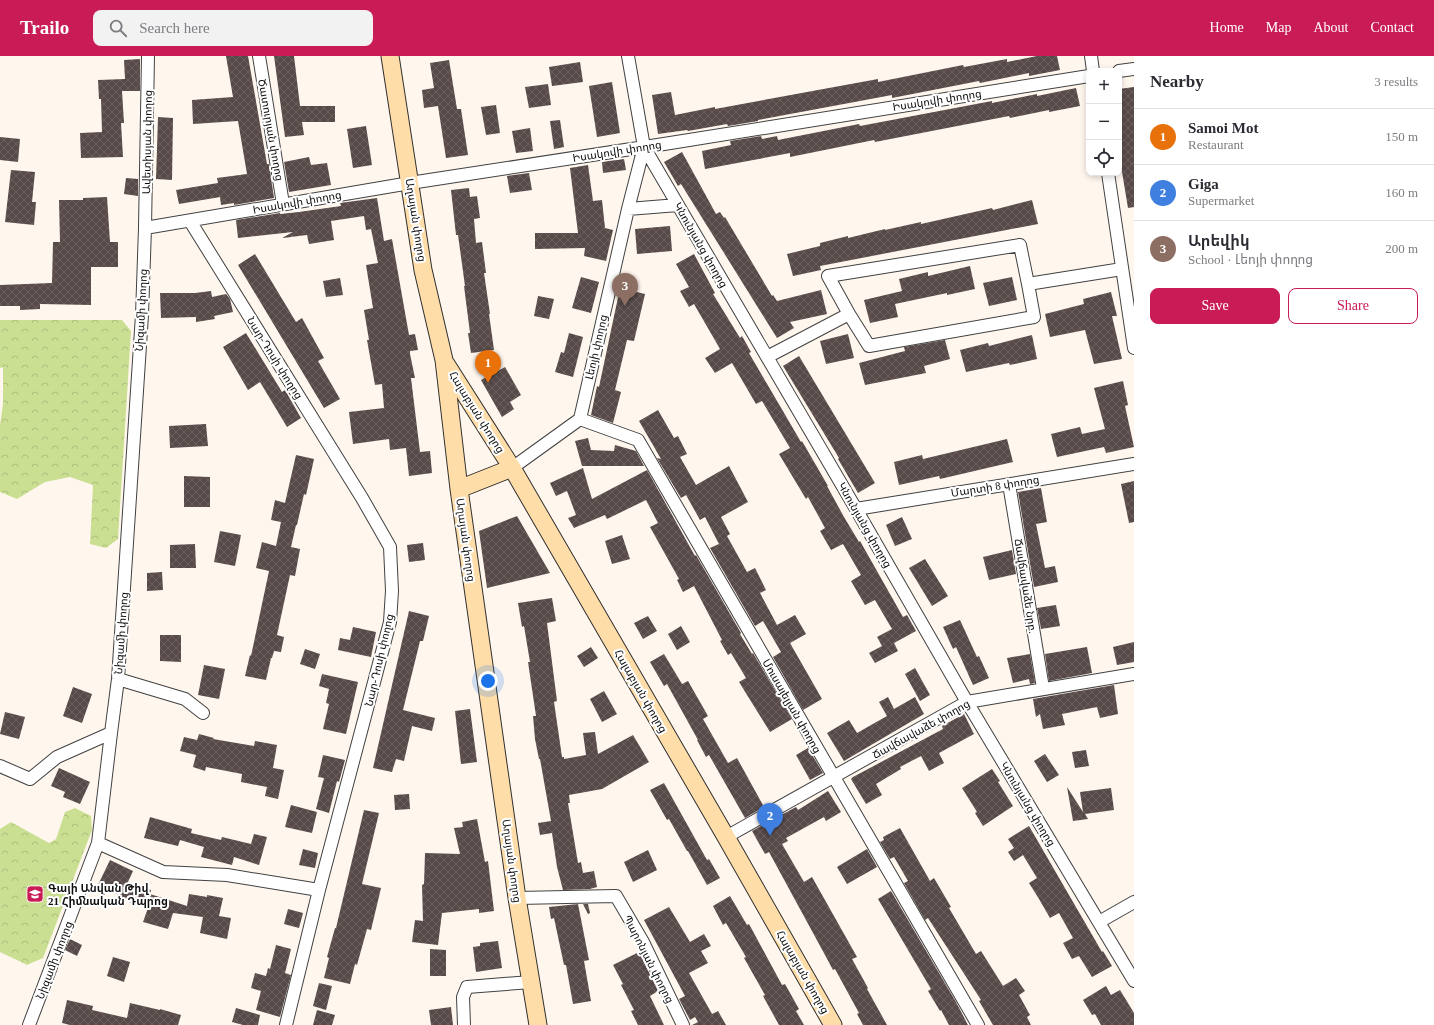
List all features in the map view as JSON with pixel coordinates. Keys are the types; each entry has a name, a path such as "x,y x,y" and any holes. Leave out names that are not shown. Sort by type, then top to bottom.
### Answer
{"main road":[{"name":"Աղայան փողոց","path":"390,56 423,270 444,360 459,489 517,898 538,1025"},
{"name":"Հալաբյան փողոց","path":"444,360 512,468 833,1025"},
{"path":"459,489 512,468"}],"street":[{"name":"Ավետիսյան փողոց","path":"146,228 148,56"},
{"name":"Ծատուրյան փողոց","path":"258,56 284,204"},
{"name":"Կնունյանց փողոց","path":"628,56 644,147 967,702 1134,981"},
{"path":"1091,56 1093,68"},
{"path":"1122,71 1134,69"},
{"name":"Իսակովի փողոց","path":"146,228 410,183 1086,76"},
{"name":"Լեոյի փողոց","path":"580,419 628,209 644,147"},
{"path":"1108,176 1134,348"},
{"path":"628,209 678,205"},
{"name":"Նար-Դոսի փողոց","path":"190,221 362,498 390,547 392,591 390,622 319,890 286,1025"},
{"name":"Նիզամի փողոց","path":"29,1025 98,843 118,679 142,315 146,228"},
{"path":"1020,245 1034,317 869,346 849,314 828,276 1020,245"},
{"path":"1028,284 1122,269"},
{"path":"767,357 849,314"},
{"path":"512,468 580,419"},
{"name":"Մուսայելյան փողոց","path":"580,419 638,440 978,1025"},
{"name":"Մարտի 8 փողոց","path":"856,509 1134,464"},
{"name":"Ճավճավաձե նրբ.","path":"1009,484 1043,688"},
{"name":"Ճավճավաձե փողոց","path":"726,837 834,778 967,702 1043,688 1134,674"},
{"path":"118,679 185,699 204,714"},
{"path":"0,766 30,779 57,757 111,733"},
{"path":"98,843 163,872 227,875 319,890"},
{"name":"Պարոնյան փողոց","path":"517,898 616,896 643,942 683,1025"},
{"path":"1099,922 1134,902"},
{"path":"464,1025 463,997 467,986 531,982"}],"green space":[{"path":"0,320 122,320 131,331 118,539 106,548 90,544 93,485 70,477 45,482 17,499 0,492 0,425 3,404 3,367 0,368"},
{"name":"Գայի Անվան Թիվ 21 Հիմնական Դպրոց","path":"75,808 91,816 92,830 43,958 27,965 0,952 0,829 11,822 49,843 56,839 65,812"}],"building":[{"path":"226,56 248,56 267,164 269,164 274,198 234,205 234,203 221,205 220,197 179,204 176,190 218,183 217,178 247,174 238,121 193,124 192,100 233,97"},
{"path":"274,56 294,56 300,106 335,106 335,122 302,122 304,135 285,137"},
{"path":"1037,56 1057,56 1060,70 1029,76 1029,73 980,83 979,81 892,98 892,95 758,121 728,126 727,124 688,131 658,134 652,95 671,92 675,115 878,79 878,82 963,65 964,67 1007,59 1007,62"},
{"path":"140,59 140,91 122,91 124,123 121,123 123,157 81,158 80,133 102,132 101,99 99,99 98,80 125,79 124,60"},
{"path":"449,60 457,109 461,109 468,155 446,158 438,106 424,108 422,90 434,88 430,63"},
{"path":"580,62 583,82 552,86 549,67"},
{"path":"612,82 620,133 597,137 589,86"},
{"path":"548,84 551,105 529,108 525,87"},
{"path":"1134,87 1134,207 1128,208 1122,172 1122,89"},
{"path":"1076,88 1080,106 1049,112 1049,110 1010,118 1009,116 875,142 874,140 790,157 790,153 705,169 702,151 731,145 730,141 761,136 762,139 777,136 778,140 859,124 860,126 992,101 992,103"},
{"path":"496,105 500,133 486,135 481,107"},
{"path":"158,117 173,118 172,180 156,179"},
{"path":"560,120 564,147 554,149 550,121"},
{"path":"366,126 372,165 353,168 347,129"},
{"path":"530,128 533,151 516,153 512,131"},
{"path":"0,137 20,139 18,162 0,160"},
{"path":"682,152 716,214 720,212 724,218 725,217 772,296 773,295 777,301 821,290 827,314 790,322 794,328 777,338 681,184 678,186 664,162"},
{"path":"309,157 311,165 327,163 331,185 289,192 284,162"},
{"path":"624,159 626,170 603,173 602,162"},
{"path":"588,165 593,201 602,200 605,228 613,230 606,261 584,256 585,248 535,249 535,233 578,233 570,168"},
{"path":"11,170 35,172 32,202 36,202 34,225 5,222"},
{"path":"529,173 532,190 510,193 507,176"},
{"path":"126,178 138,179 138,196 124,194"},
{"path":"469,188 470,197 477,196 480,218 474,219 476,243 482,242 486,273 484,273 494,350 471,353 468,333 470,333 465,286 458,235 456,235 451,190"},
{"path":"107,197 110,242 118,242 118,267 91,267 91,305 40,304 40,309 20,310 20,306 0,306 0,285 52,283 53,242 60,242 59,200 83,200 83,198"},
{"path":"377,198 384,241 392,239 409,335 415,334 418,350 410,351 415,378 411,378 420,452 430,451 432,473 409,476 406,448 390,450 389,439 353,444 349,412 384,408 382,384 375,385 367,340 369,340 364,310 373,308 366,265 378,263 371,229 366,230 364,216 331,221 334,240 309,244 307,235 282,238 293,232 238,238 236,220 341,206 340,203"},
{"path":"1032,200 1038,224 820,266 821,270 793,276 787,254 820,246 820,243 848,236 848,238 921,222 921,224 992,208 993,210"},
{"path":"670,226 672,251 637,254 635,229"},
{"path":"255,254 296,322 302,318 324,358 318,361 340,399 324,408 238,265"},
{"path":"694,254 715,293 713,294 740,338 742,336 751,352 749,353 801,442 802,441 844,517 859,542 860,541 903,617 907,615 916,631 894,643 898,651 875,663 869,653 882,646 877,637 892,629 875,600 865,605 851,581 861,575 843,544 831,550 820,531 825,528 808,497 806,499 779,454 790,448 762,401 756,404 732,363 715,373 705,358 720,349 694,304 689,307 680,291 689,287 676,264"},
{"path":"970,266 975,289 947,295 947,293 895,304 898,317 870,323 864,300 902,291 899,279 928,272 928,276"},
{"path":"581,277 599,282 591,313 572,308"},
{"path":"1012,277 1017,300 989,306 983,283"},
{"path":"340,278 343,295 326,297 323,281"},
{"path":"620,288 645,294 634,341 627,340 615,390 621,392 613,423 591,415 597,386 599,387"},
{"path":"211,291 212,297 226,294 230,299 233,312 214,316 215,319 196,322 196,317 161,318 160,293 195,293"},
{"path":"1111,292 1117,316 1112,316 1122,359 1094,364 1085,330 1050,337 1045,314 1084,304 1083,299"},
{"path":"538,296 554,299 549,319 534,316"},
{"path":"246,333 282,392 285,390 301,418 287,427 260,382 248,390 223,347"},
{"path":"569,333 583,337 573,377 555,372 561,352 564,353"},
{"path":"848,334 854,358 826,364 820,341"},
{"path":"1032,335 1037,359 966,372 960,350 988,343 989,346"},
{"path":"945,340 950,359 924,366 926,373 865,385 859,363 905,351 904,347"},
{"path":"799,356 875,483 858,493 838,459 839,458 783,366"},
{"path":"505,367 521,395 510,402 514,409 502,417 481,380"},
{"path":"1123,381 1128,405 1125,406 1134,447 1106,453 1104,447 1057,457 1051,434 1080,427 1082,434 1105,429 1094,388"},
{"path":"658,410 674,438 678,436 687,454 680,457 696,485 729,466 748,502 721,517 730,534 727,536 747,572 755,568 766,590 760,593 777,625 795,615 806,634 790,643 822,699 803,710 773,657 781,652 763,621 755,626 710,548 719,544 705,517 700,520 686,495 681,498 657,458 661,459 639,421"},
{"path":"206,424 208,446 170,448 169,426"},
{"path":"588,438 591,450 614,451 615,445 636,451 644,466 582,466 575,441"},
{"path":"1007,439 1013,462 940,479 939,476 899,485 894,462 922,455 923,459"},
{"path":"296,455 314,459 306,495 304,494 291,547 300,549 295,576 290,575 277,635 284,637 281,652 274,651 266,680 245,676 250,655 251,656 269,571 256,568 262,542 276,546 281,522 271,520 275,500 285,503"},
{"path":"583,468 592,499 647,470 695,556 696,555 741,633 740,634 792,719 770,732 739,682 746,678 731,653 728,655 720,641 722,640 694,586 683,592 677,580 679,579 650,527 658,523 646,500 607,519 605,515 574,528 568,518 576,515 567,491 556,496 550,483"},
{"path":"184,476 210,477 210,507 184,507"},
{"path":"1134,481 1134,522 1129,523 1121,484"},
{"path":"1041,488 1047,522 1036,524 1045,568 1055,566 1058,582 1034,587 1018,492"},
{"path":"517,516 550,573 487,588 479,531"},
{"path":"902,517 912,539 895,546 886,525"},
{"path":"220,531 241,535 235,566 214,562"},
{"path":"622,535 630,559 612,564 605,541"},
{"path":"423,543 425,560 409,562 407,545"},
{"path":"195,544 196,568 170,568 170,545"},
{"path":"1012,550 1016,574 989,580 983,557"},
{"path":"925,559 948,596 932,606 909,568"},
{"path":"162,572 163,590 147,591 147,573"},
{"path":"552,598 556,621 547,623 557,701 554,702 562,757 564,757 564,759 586,755 583,733 595,732 598,754 633,735 649,762 602,789 569,795 570,803 568,803 578,863 581,862 583,873 594,871 597,887 590,889 563,890 557,867 552,833 540,835 538,823 551,821 535,739 533,716 536,716 528,662 530,662 524,626 522,627 518,603"},
{"path":"1056,605 1060,626 1041,629 1037,608"},
{"path":"409,611 429,616 423,641 420,641 403,710 435,718 432,731 412,726 404,761 396,759 392,772 373,768"},
{"path":"648,616 657,631 643,639 634,623"},
{"path":"960,620 977,657 979,656 989,678 973,685 956,647 953,649 943,627"},
{"path":"681,626 690,642 677,650 668,634"},
{"path":"353,627 376,632 371,657 338,650 340,638 350,640"},
{"path":"160,635 181,635 181,662 160,661"},
{"path":"1134,642 1134,662 1117,665 1113,647"},
{"path":"591,647 598,658 584,667 577,656"},
{"path":"1087,647 1092,673 1049,681 1045,654"},
{"path":"305,649 320,654 315,669 300,664"},
{"path":"664,654 682,684 688,681 708,716 703,719 728,763 737,758 764,807 745,818 709,755 706,757 667,684 664,686 650,662"},
{"path":"1030,654 1035,683 1030,684 1029,679 1013,683 1007,658"},
{"path":"204,665 225,669 219,699 198,695"},
{"path":"915,668 930,695 920,701 905,674"},
{"path":"322,674 358,682 346,734 323,729 329,704 326,703 329,689 319,686"},
{"path":"1114,685 1118,714 1100,718 1097,707 1062,714 1065,725 1043,729 1040,714 1036,717 1033,699"},
{"path":"73,687 92,694 82,723 63,716"},
{"path":"604,691 617,714 602,722 590,699"},
{"path":"888,697 894,709 915,697 924,714 844,761 827,733 849,720 857,733 887,716 879,702"},
{"path":"470,709 477,762 461,764 455,711"},
{"path":"5,712 25,717 19,739 0,734"},
{"path":"964,714 974,734 939,753 944,763 929,771 921,756 900,767 901,769 876,784 882,795 866,804 851,779 853,777 943,729 942,726"},
{"path":"199,734 214,738 213,739 254,746 255,741 277,745 273,768 284,770 278,799 265,796 267,787 241,782 242,774 206,767 205,771 193,767 196,755 180,751 184,737 197,740"},
{"path":"808,748 823,773 810,780 796,755"},
{"path":"1086,750 1089,766 1075,768 1072,752"},
{"path":"1045,754 1059,775 1047,782 1034,761"},
{"path":"323,755 345,760 339,782 337,781 329,813 316,809 324,778 318,777"},
{"path":"59,768 90,782 80,804 63,797 65,792 51,786"},
{"path":"992,769 1013,806 983,826 975,813 977,812 962,788"},
{"path":"664,783 707,860 709,859 720,878 707,885 669,819 667,820 650,790"},
{"path":"1067,787 1083,812 1080,792 1111,788 1114,810 1085,814 1088,819 1073,821"},
{"path":"828,791 841,812 826,821 824,817 786,838 788,841 782,844 804,882 812,877 857,957 852,959 887,1025 863,1025 857,1014 859,1013 835,969 833,970 769,852 765,854 752,831 796,807 798,810"},
{"path":"409,794 410,809 395,810 394,795"},
{"path":"291,805 317,812 312,833 285,827"},
{"path":"364,810 379,813 362,884 381,888 371,930 367,929 350,984 324,978 329,958 327,957 336,928"},
{"path":"150,817 192,829 191,833 221,840 222,837 251,844 254,834 267,837 259,865 234,857 232,865 201,857 204,847 180,840 178,846 144,838"},
{"path":"477,819 485,862 488,861 494,911 479,913 479,909 442,913 438,945 412,942 415,920 423,921 422,885 424,884 425,853 460,854 454,828 463,827 462,822"},
{"path":"1029,826 1102,952 1103,951 1112,966 1092,977 1079,956 1072,959 1063,943 1073,938 1059,913 1050,918 1029,883 1037,878 1023,855 1014,861 1008,852 1014,848 1008,839"},
{"path":"900,828 930,881 934,878 951,907 949,908 976,954 981,951 1003,986 1016,978 1025,991 1019,995 1030,1015 1027,1017 1031,1025 993,1025 979,1001 981,1000 928,918 925,920 904,883 908,881 894,857 890,859 880,842 884,840 883,837"},
{"path":"303,849 318,853 315,868 299,865"},
{"path":"867,849 877,867 847,884 837,867"},
{"path":"648,850 657,870 633,882 624,862"},
{"path":"110,860 133,871 128,882 151,890 150,894 187,906 189,894 223,898 219,916 231,918 227,939 200,933 203,917 173,913 168,929 143,922 148,908 129,902 129,900 98,885"},
{"path":"891,891 968,1025 949,1025 928,991 931,989 878,899"},
{"path":"730,896 747,925 749,924 782,985 785,984 799,1009 796,1011 804,1025 779,1025 763,996 765,995 744,958 746,957 726,923 723,925 713,906"},
{"path":"578,904 589,960 584,961 591,1001 573,1004 566,965 564,965 554,918 551,919 549,907"},
{"path":"583,904 588,904 590,913 588,914"},
{"path":"669,907 690,942 704,934 711,946 701,951 708,963 689,973 712,1014 718,1011 726,1025 692,1025 698,1022 695,1017 690,1020 679,999 685,996 644,920"},
{"path":"288,909 303,913 299,928 284,924"},
{"path":"70,939 82,945 77,956 65,950"},
{"path":"498,941 502,968 476,972 473,947 480,946 480,943"},
{"path":"276,945 291,949 285,973 291,975 280,1017 256,1010 261,991 251,988 255,973 266,976 268,968 270,969"},
{"path":"430,949 446,950 446,976 430,976"},
{"path":"639,952 658,991 650,996 664,1025 638,1025 631,1011 634,1010 621,985 623,984 613,965"},
{"path":"113,957 130,962 124,982 107,976"},
{"path":"319,983 332,986 326,1010 313,1006"},
{"path":"1106,986 1111,995 1120,990 1134,1013 1134,1025 1101,1025 1095,1014 1092,1015 1083,1000"},
{"path":"67,1000 93,1006 92,1010 127,1018 130,1003 181,1015 178,1025 70,1025 62,1023"},
{"path":"451,1007 453,1025 431,1025 429,1010"},
{"path":"236,1008 260,1015 258,1025 243,1025 232,1022"},
{"path":"317,1010 335,1015 332,1025 313,1025"}],"place":[{"name":"Արեվիկ","path":"625,306"},
{"name":"Samoi Mot","path":"488,383"},
{"name":"Giga","path":"770,836"},
{"name":"Գայի Անվան Թիվ 21 Հիմնական Դպրոց","path":"35,894"}]}
